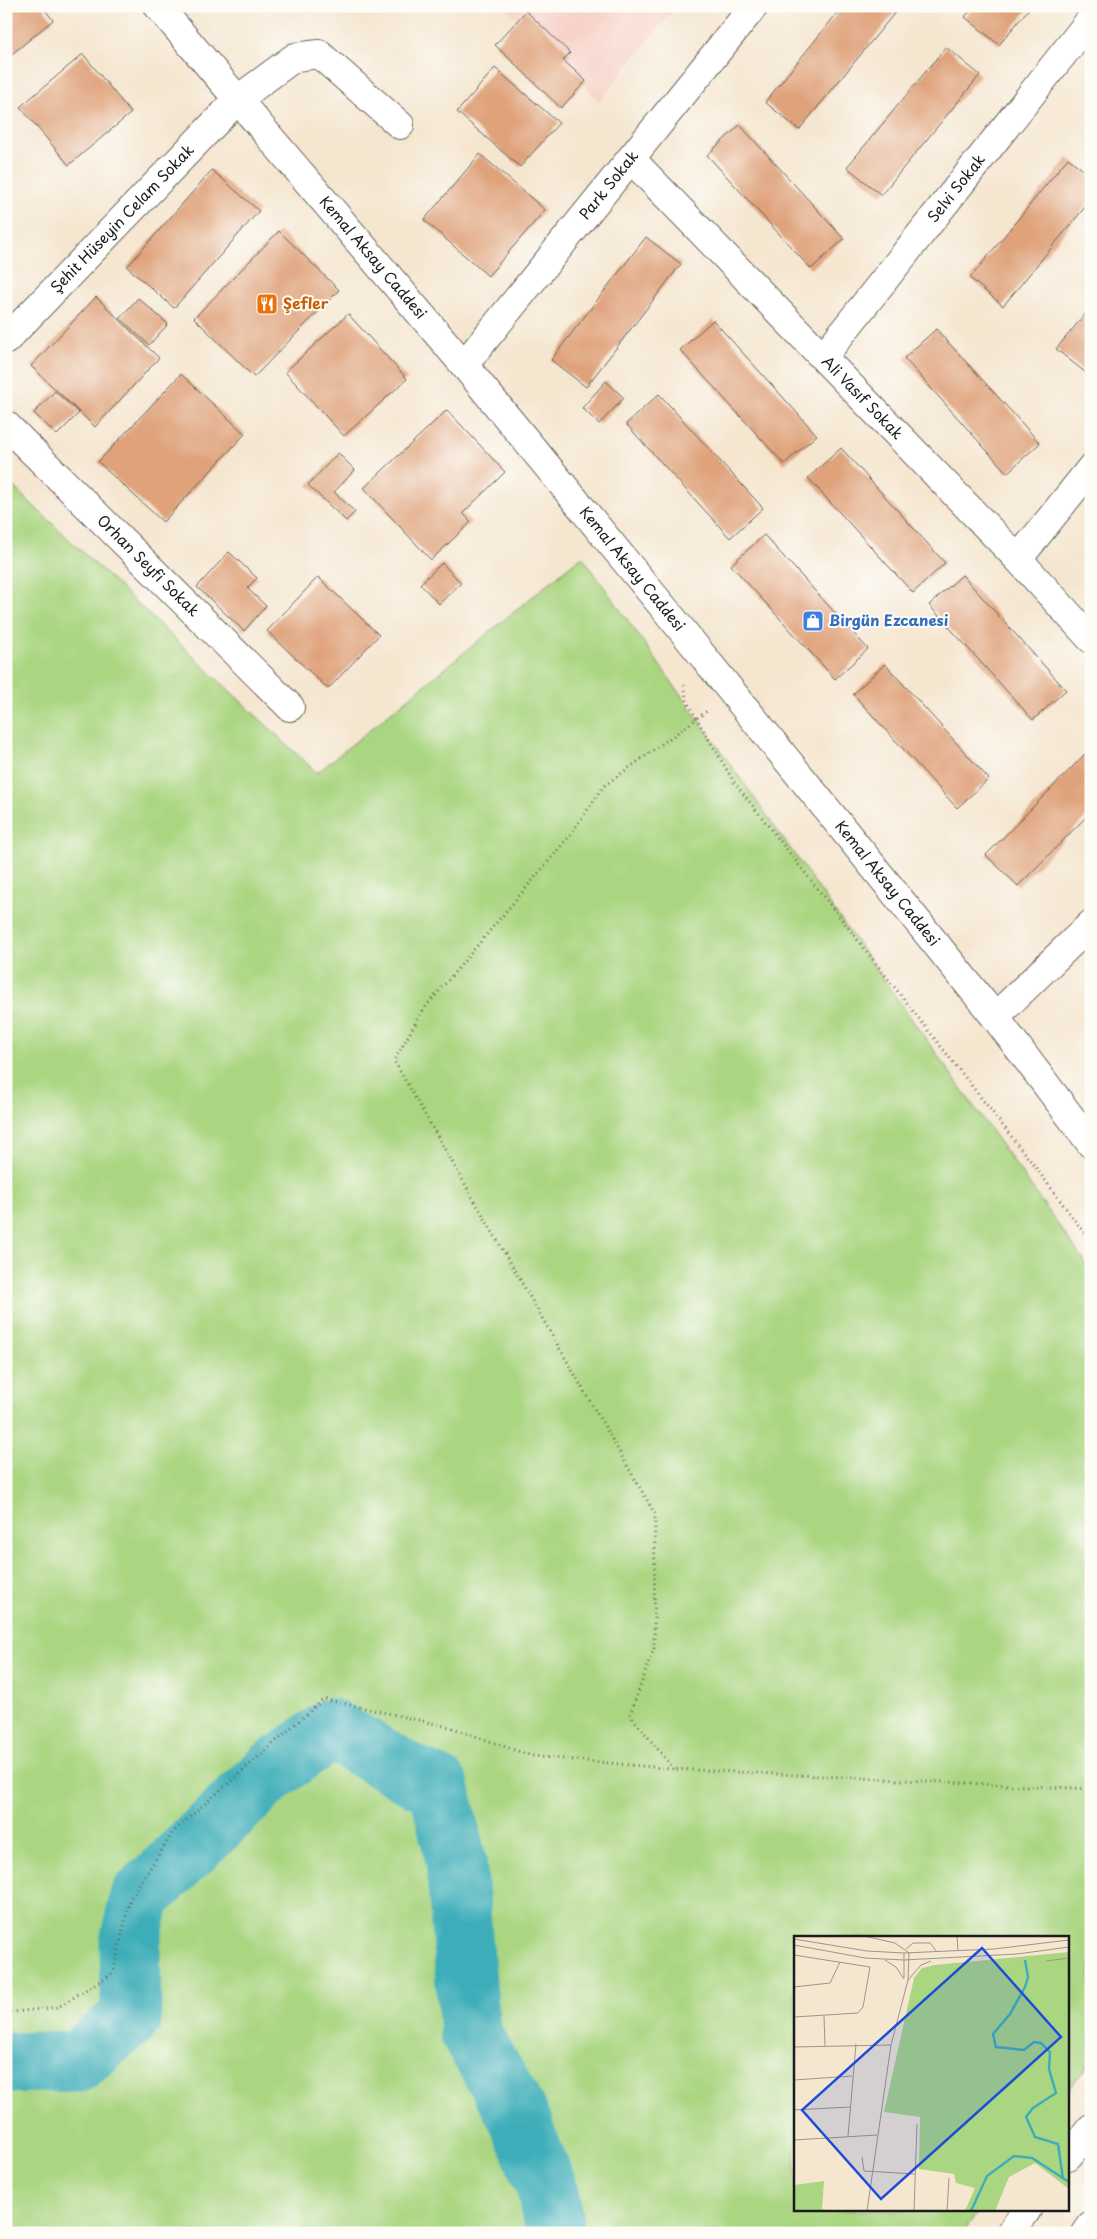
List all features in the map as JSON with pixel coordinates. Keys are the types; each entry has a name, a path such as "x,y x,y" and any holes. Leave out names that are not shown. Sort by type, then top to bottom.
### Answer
{"main road":[{"name":"Kemal Aksay Caddesi","path":"158,6 464,365 995,1017 1091,1144"},
{"name":"Park Sokak","path":"464,365 632,160 754,6"},
{"name":"Selvi Sokak","path":"823,357 1091,19"},
{"name":"Şehit Hüseyin Celam Sokak","path":"6,340 238,99 295,57 319,54 400,125"},
{"name":"Ali Vasıf Sokak","path":"632,160 1018,559 1091,639"},
{"name":"Orhan Seyfi Sokak","path":"6,425 290,708"},
{"path":"1018,559 1091,468"},
{"path":"995,1017 1091,924"},
{"path":"1070,2154 1091,2128"},
{"path":"1010,2233 1026,2212"},
{"path":"1086,2233 1091,2226"}],"path":[{"path":"684,683 687,702 734,782 1036,1168 1091,1242"},
{"path":"674,1769 630,1715 654,1648 655,1514 394,1061 423,1010 568,838 604,786 732,692"},
{"path":"6,2013 58,2007 114,1973 130,1899 174,1832 324,1699 449,1726 532,1756 674,1769 1091,1789"}],"shaded area":[{"path":"504,6 676,6 599,101"}],"green space":[{"path":"6,480 317,773 582,556 1091,1271 1091,2060 1070,2088 1070,1936 794,1936 794,2212 979,2212 963,2233 6,2233"}],"building":[{"path":"6,6 42,6 53,20 6,59"},
{"path":"843,6 893,6 897,10 799,130 765,102"},
{"path":"974,6 1031,6 999,45 965,17"},
{"path":"526,11 570,53 563,60 586,81 561,108 495,45"},
{"path":"946,47 980,75 881,195 847,167"},
{"path":"83,54 131,113 69,165 20,107"},
{"path":"495,68 559,123 520,167 457,112"},
{"path":"740,125 844,239 811,269 707,155"},
{"path":"480,154 545,210 488,276 424,220"},
{"path":"1068,158 1091,176 1091,200 1003,306 970,278"},
{"path":"212,170 259,211 174,308 127,267"},
{"name":"Şefler","path":"279,231 339,290 254,377 194,318"},
{"path":"646,237 681,264 586,387 551,360"},
{"path":"96,297 159,358 95,427 31,366"},
{"path":"138,298 168,324 149,345 120,318"},
{"path":"1091,307 1091,377 1056,349"},
{"path":"348,314 407,379 344,436 285,372"},
{"path":"713,320 817,435 784,464 680,350"},
{"path":"936,329 1040,443 1007,473 904,358"},
{"path":"181,374 245,434 163,522 98,462"},
{"path":"606,381 624,398 599,424 582,408"},
{"path":"55,391 79,413 57,435 34,413"},
{"path":"659,394 763,508 730,538 626,424"},
{"path":"447,410 505,472 463,513 471,522 431,560 364,488"},
{"path":"841,448 945,563 913,593 808,478"},
{"path":"338,453 355,470 334,492 355,512 346,521 308,485"},
{"path":"764,535 868,649 835,679 731,565"},
{"path":"229,552 257,578 247,588 266,606 244,631 197,587"},
{"path":"442,563 461,583 439,604 420,584"},
{"path":"962,575 1066,690 1033,720 929,605"},
{"path":"318,577 379,635 328,689 267,631"},
{"path":"885,664 989,779 957,808 853,694"},
{"path":"1091,748 1091,812 1018,886 986,855"}],"waterway":[{"path":"6,2063 78,2061 131,2017 130,1942 140,1897 272,1771 331,1729 408,1773 439,1787 456,1861 470,2032 516,2112 547,2188 555,2233"}],"place":[{"name":"Şefler","path":"267,304"},
{"name":"Birgün Ezcanesi","path":"813,621"}]}
